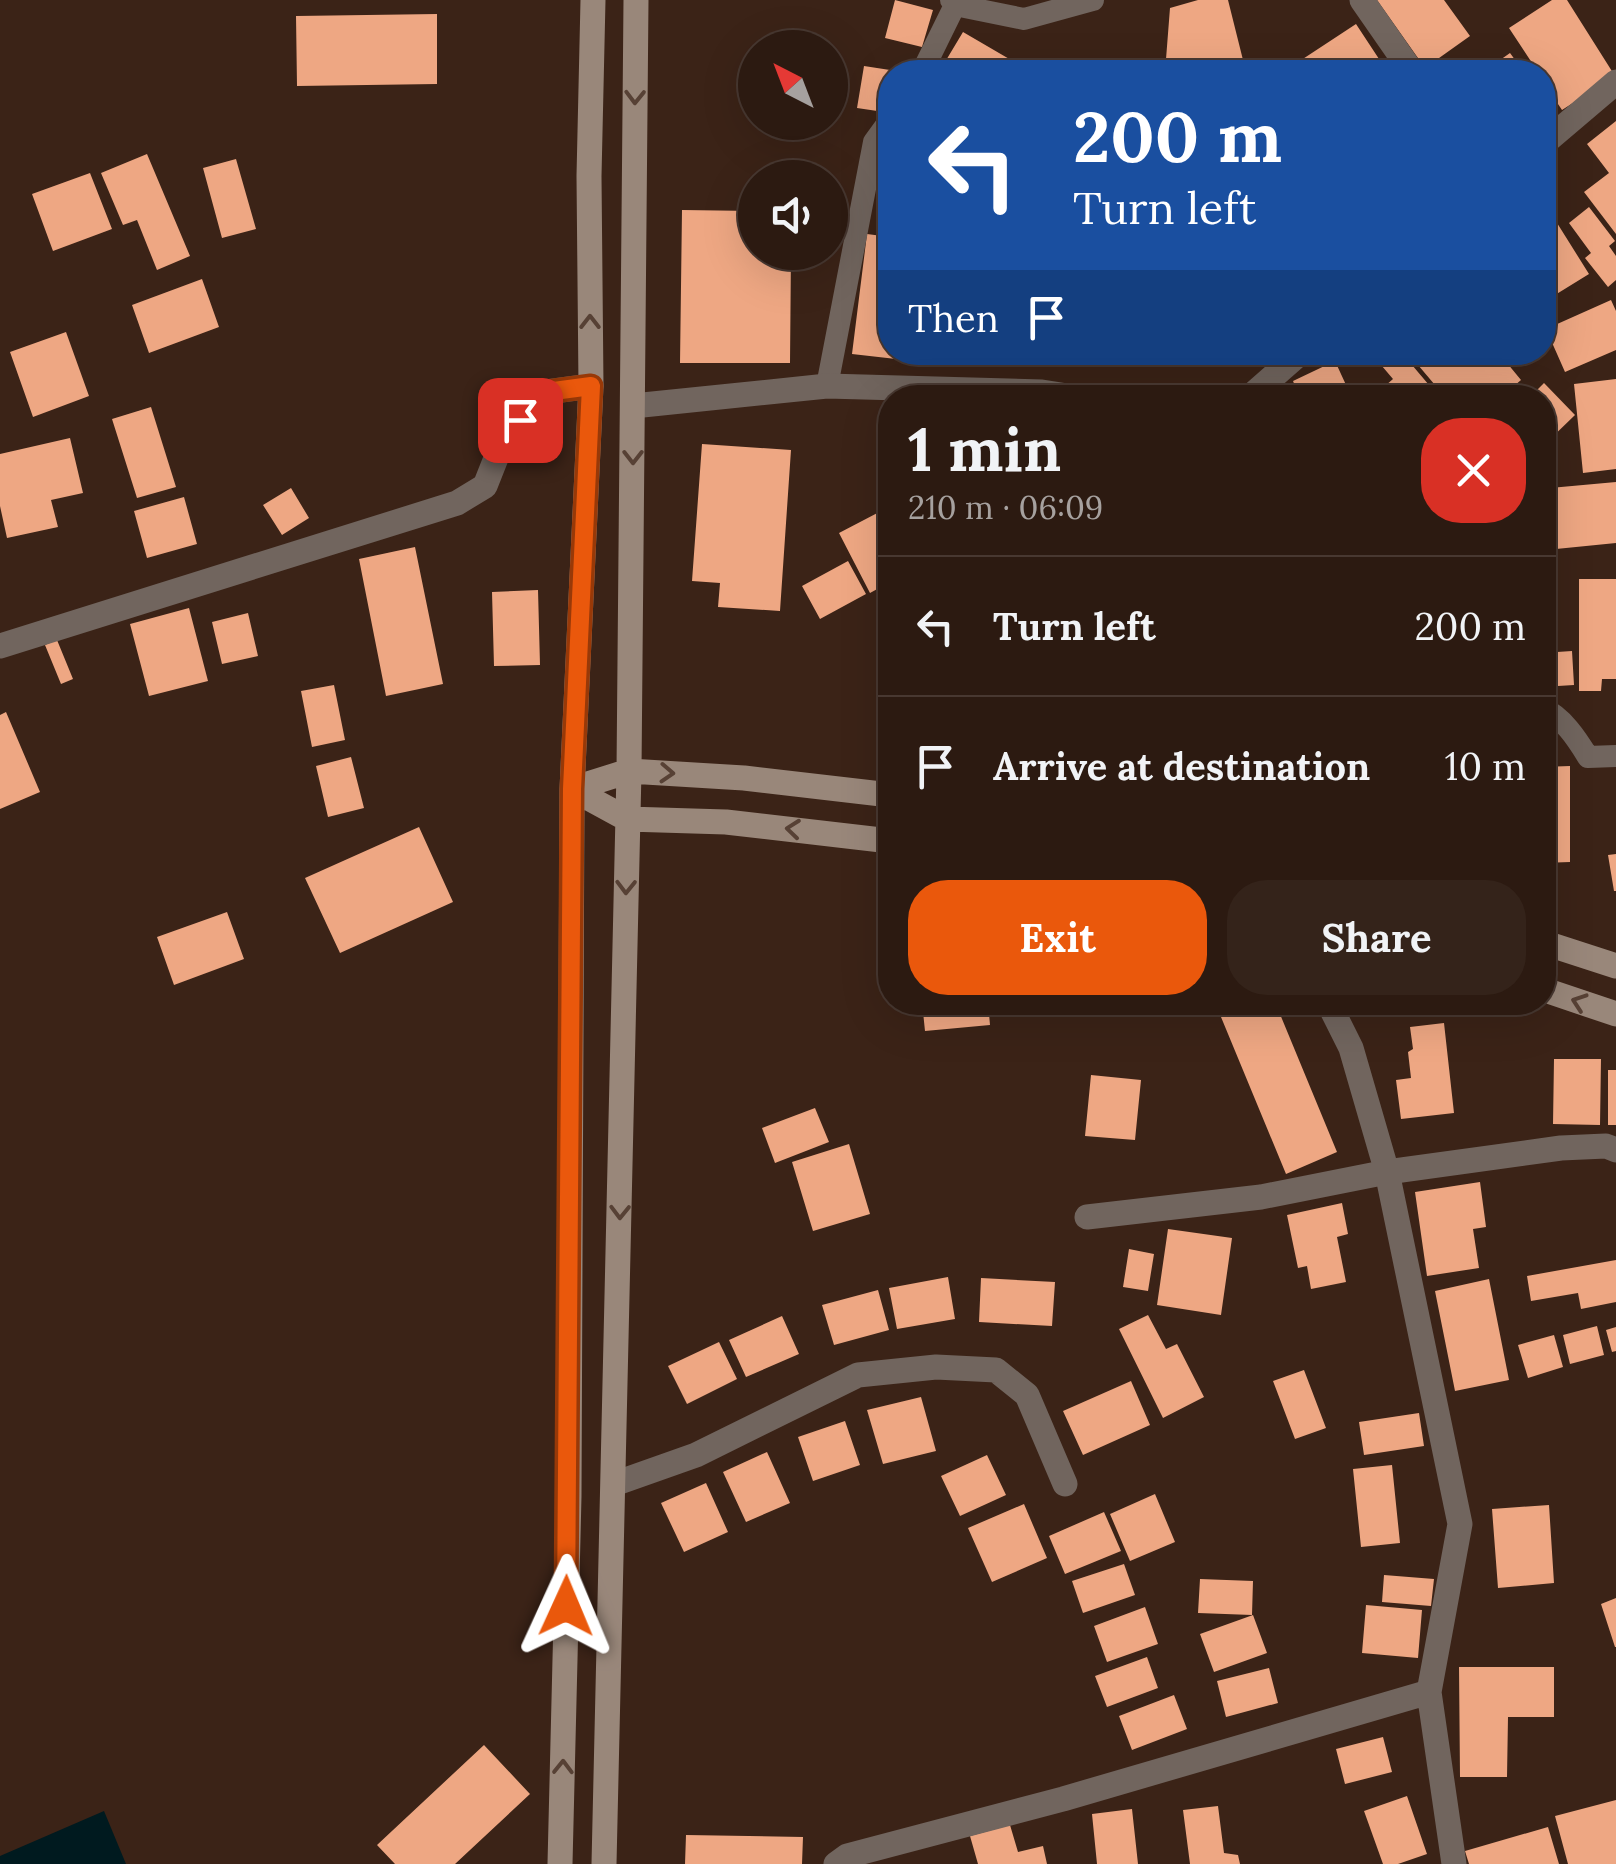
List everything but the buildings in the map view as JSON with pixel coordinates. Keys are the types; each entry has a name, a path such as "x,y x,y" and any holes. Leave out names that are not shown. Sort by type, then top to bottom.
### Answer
{"street":[{"path":"560,1864 569,1496 572,789 591,386 589,176 593,0"},
{"path":"604,1864 629,771 636,0"},
{"path":"1362,0 1404,60"},
{"path":"1556,133 1616,82"},
{"path":"1262,385 1286,365"},
{"path":"0,646 456,503 485,486 500,448 539,393 591,386"},
{"path":"633,406 827,386 878,388"},
{"path":"572,789 629,771 744,778 878,794"},
{"path":"572,789 627,819 726,822 878,840"},
{"path":"1556,947 1616,966"},
{"path":"1556,995 1616,1014"},
{"path":"1334,1015 1351,1048 1387,1172 1460,1524 1429,1692 1454,1864"},
{"path":"1087,1217 1262,1197 1387,1172 1561,1148 1606,1146 1616,1150"},
{"path":"614,1484 696,1455 858,1376 936,1367 996,1370 1027,1395 1065,1484"},
{"path":"836,1864 847,1856 1063,1799 1429,1692"}],"lane":[{"path":"927,60 953,2 1024,19 1093,0"},
{"path":"827,386 878,136"},
{"path":"1556,717 1588,756 1616,756"}],"water":[{"path":"104,1811 126,1864 0,1864 0,1856"}],"route":[{"path":"520,420 539,393 591,386 572,789 566,1606"}]}
